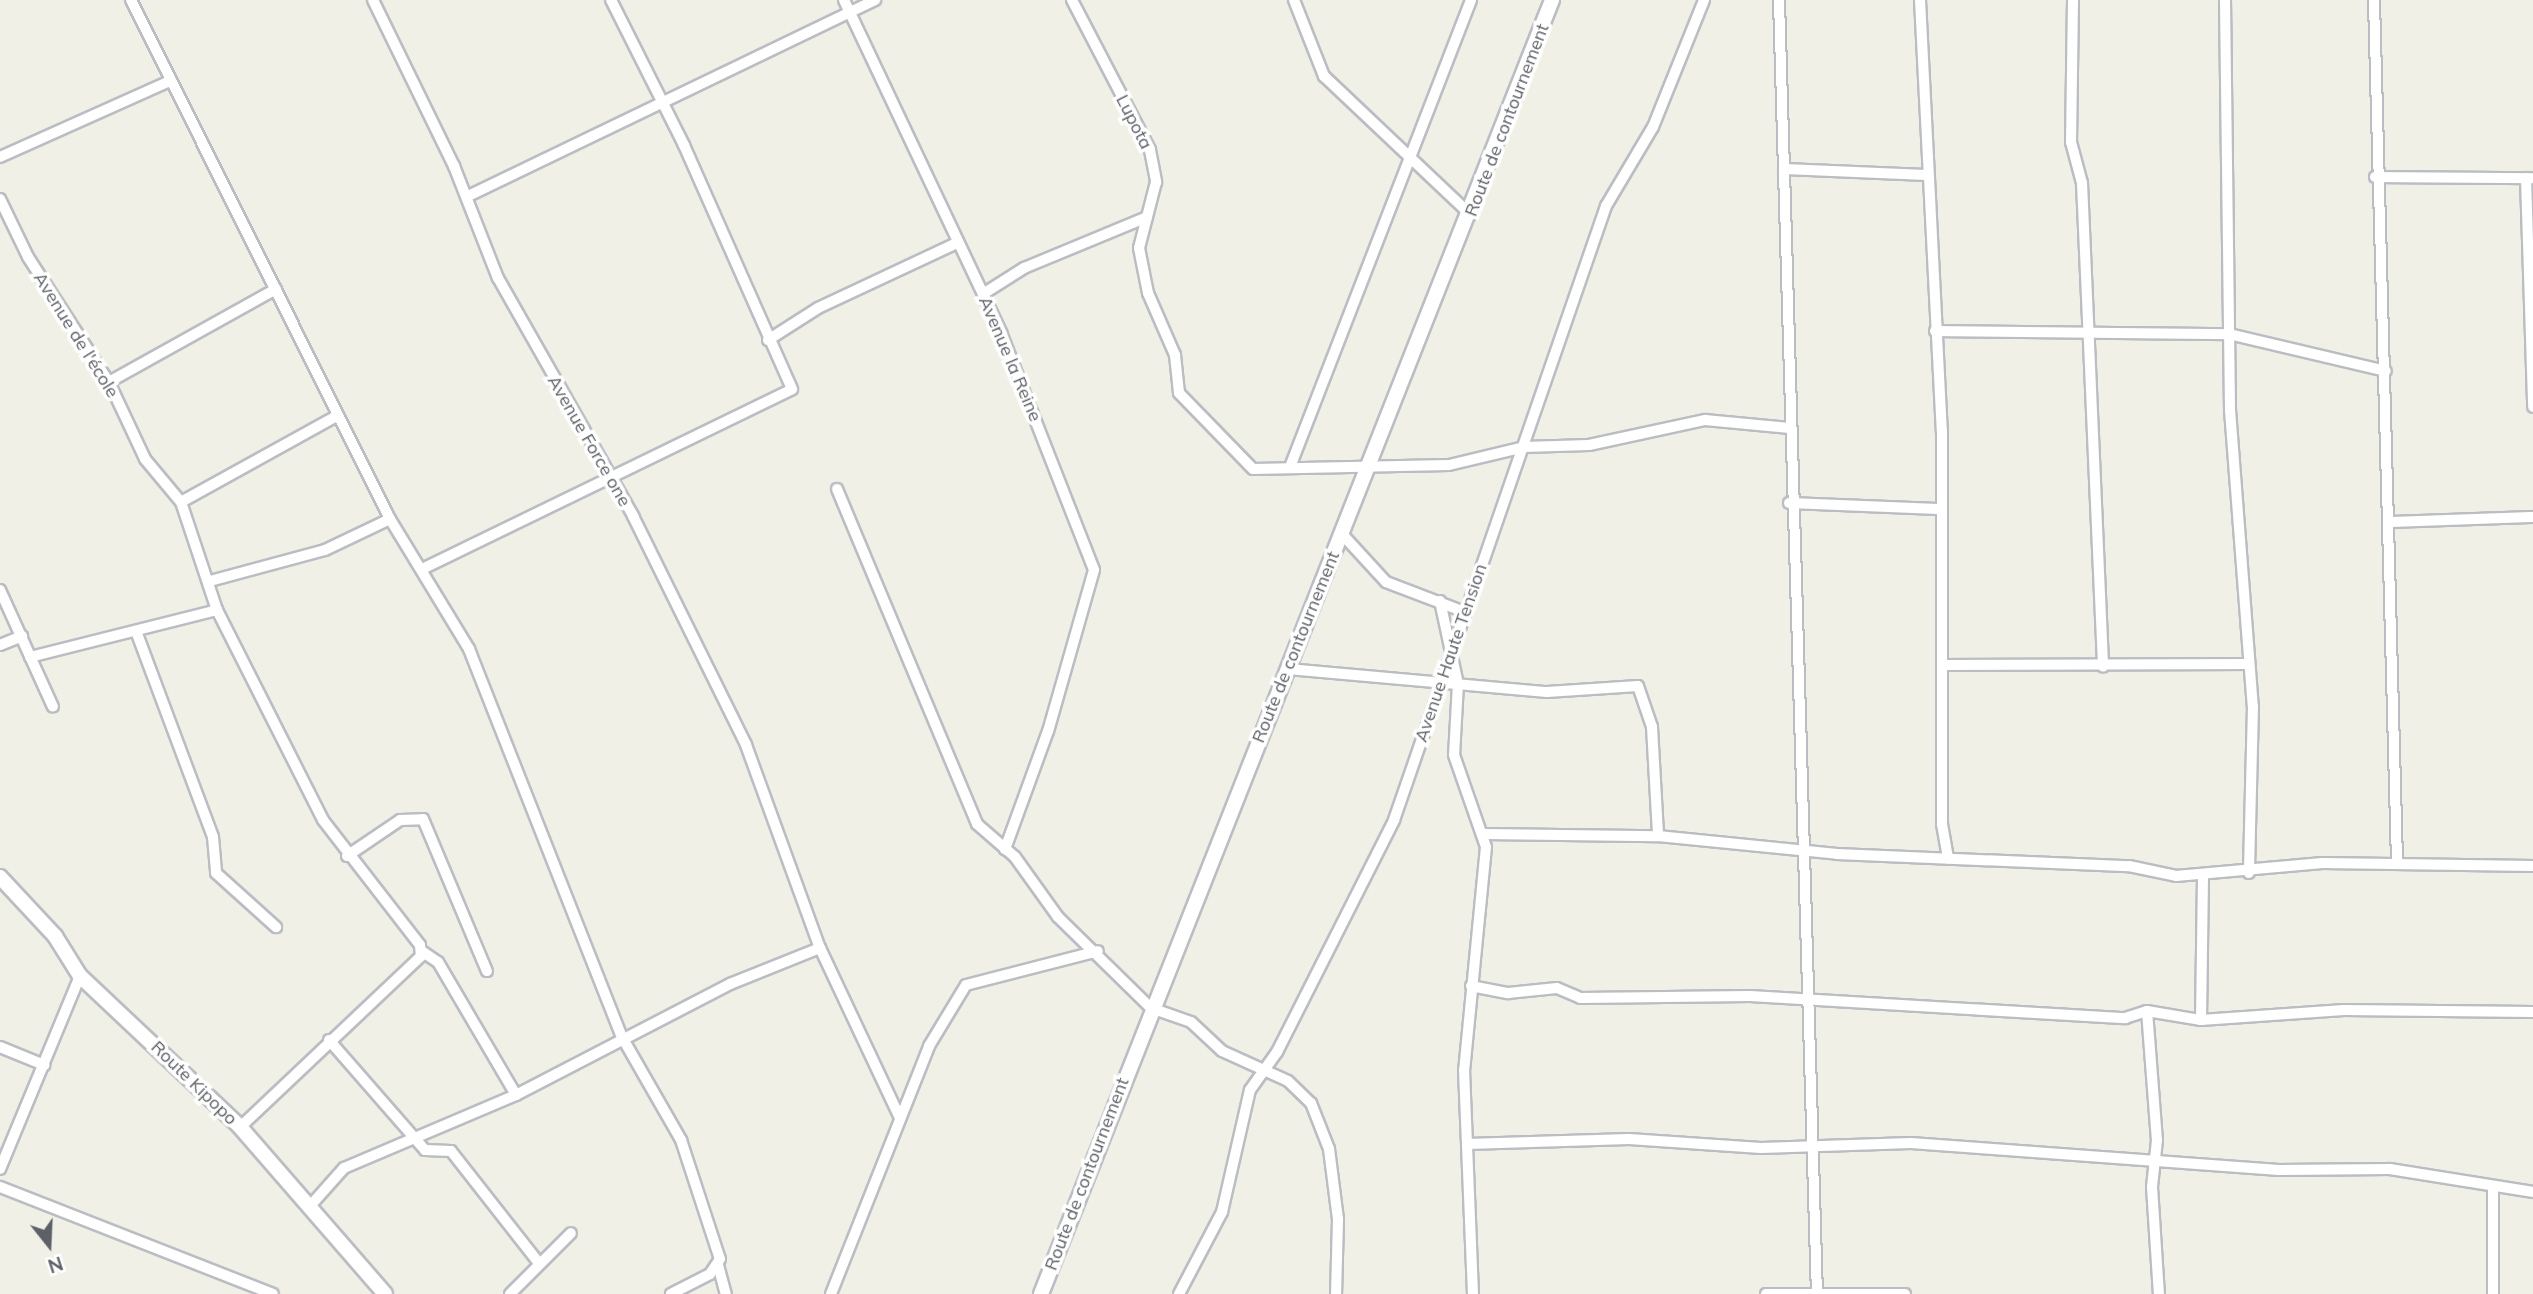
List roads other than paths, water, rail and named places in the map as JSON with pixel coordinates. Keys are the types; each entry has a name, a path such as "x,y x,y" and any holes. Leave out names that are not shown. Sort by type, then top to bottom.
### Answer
{"street":[{"name":"Avenue Force one","path":"373,0 468,196 498,278 609,479 746,746 800,885 820,948 900,1118"},
{"path":"422,569 792,389 660,100 611,0"},
{"name":"Avenue la Reine","path":"844,0 983,294 1095,576 1048,732 1005,849"},
{"path":"468,196 660,100 875,0"},
{"name":"Lupota","path":"1072,0 1150,150 1156,182 1139,248 1148,293 1188,405 1253,469 1368,469 1449,465 1524,447 1589,445 1705,420 1790,428"},
{"path":"1294,0 1324,76 1408,162 1471,215"},
{"path":"1290,467 1471,0"},
{"name":"Route de contournement","path":"1041,1294 1150,1008 1471,215 1552,0"},
{"name":"Avenue Haute Tension","path":"1180,1294 1222,1212 1246,1104 1391,828 1462,611 1524,447 1606,206 1653,127 1704,0"},
{"path":"1779,0 1790,428 1789,503 1807,848 1817,1293"},
{"path":"1920,0 1935,331 1945,665 1942,824 1948,858"},
{"path":"2073,0 2071,142 2082,183 2103,667"},
{"path":"2225,0 2234,277 2229,334 2247,664 2253,706 2249,873"},
{"path":"2374,0 2375,177 2385,269 2397,862"},
{"path":"132,2 390,519 469,649 622,1037 681,1140 717,1236 718,1265 726,1294"},
{"path":"0,157 170,81"},
{"path":"1784,169 1927,175"},
{"path":"2375,177 2530,178 2533,407"},
{"name":"Avenue de l'école","path":"0,199 28,257 109,383 145,459 181,502 210,581 217,610 302,783 347,856 398,910 423,952 438,962 516,1095"},
{"path":"983,294 1024,268 1147,217"},
{"path":"768,340 818,308 957,243"},
{"path":"109,383 276,289"},
{"path":"1935,331 2229,334 2386,371"},
{"path":"181,502 337,416"},
{"path":"837,489 967,806 1005,849 1058,917 1098,951 1150,1008 1191,1023 1222,1051 1264,1067 1297,1087 1327,1136 1338,1219 1336,1294"},
{"path":"1789,503 1939,509"},
{"path":"2389,522 2533,517"},
{"path":"210,581 325,550 390,519"},
{"path":"1342,534 1386,582 1462,611"},
{"path":"0,590 53,707"},
{"path":"1440,601 1458,684 1454,755 1484,834 1486,863 1471,986 1467,1144 1473,1294"},
{"path":"30,657 217,610"},
{"path":"136,631 213,837 216,873 276,927"},
{"path":"0,645 22,636"},
{"path":"1945,665 2103,667 2247,664"},
{"path":"1288,669 1555,693 1640,687 1653,734 1658,836"},
{"path":"347,856 400,820 423,819 487,971"},
{"path":"1484,834 1658,836 2203,874 2397,862 2533,866"},
{"path":"2201,1020 2203,874"},
{"name":"Route Kipopo","path":"0,877 55,936 80,976 240,1127 311,1205 385,1294"},
{"path":"311,1205 344,1168 516,1095 622,1037 820,948"},
{"path":"831,1294 934,1037 966,985 1098,951"},
{"path":"240,1127 423,952"},
{"path":"0,1169 80,976"},
{"path":"1471,986 1508,993 1558,988 1580,998 1809,999 2125,1018 2147,1011 2201,1020 2344,1010 2533,1012"},
{"path":"2147,1011 2159,1294"},
{"path":"329,1040 428,1152 451,1151 538,1262"},
{"path":"0,1047 44,1065"},
{"path":"1467,1144 1910,1143 2155,1158 2279,1170 2390,1169 2533,1192"},
{"path":"2493,1186 2493,1294"},
{"path":"0,1187 273,1294"},
{"path":"510,1294 538,1262 571,1233"},
{"path":"671,1294 718,1265"},
{"path":"1766,1294 1905,1294"}]}
